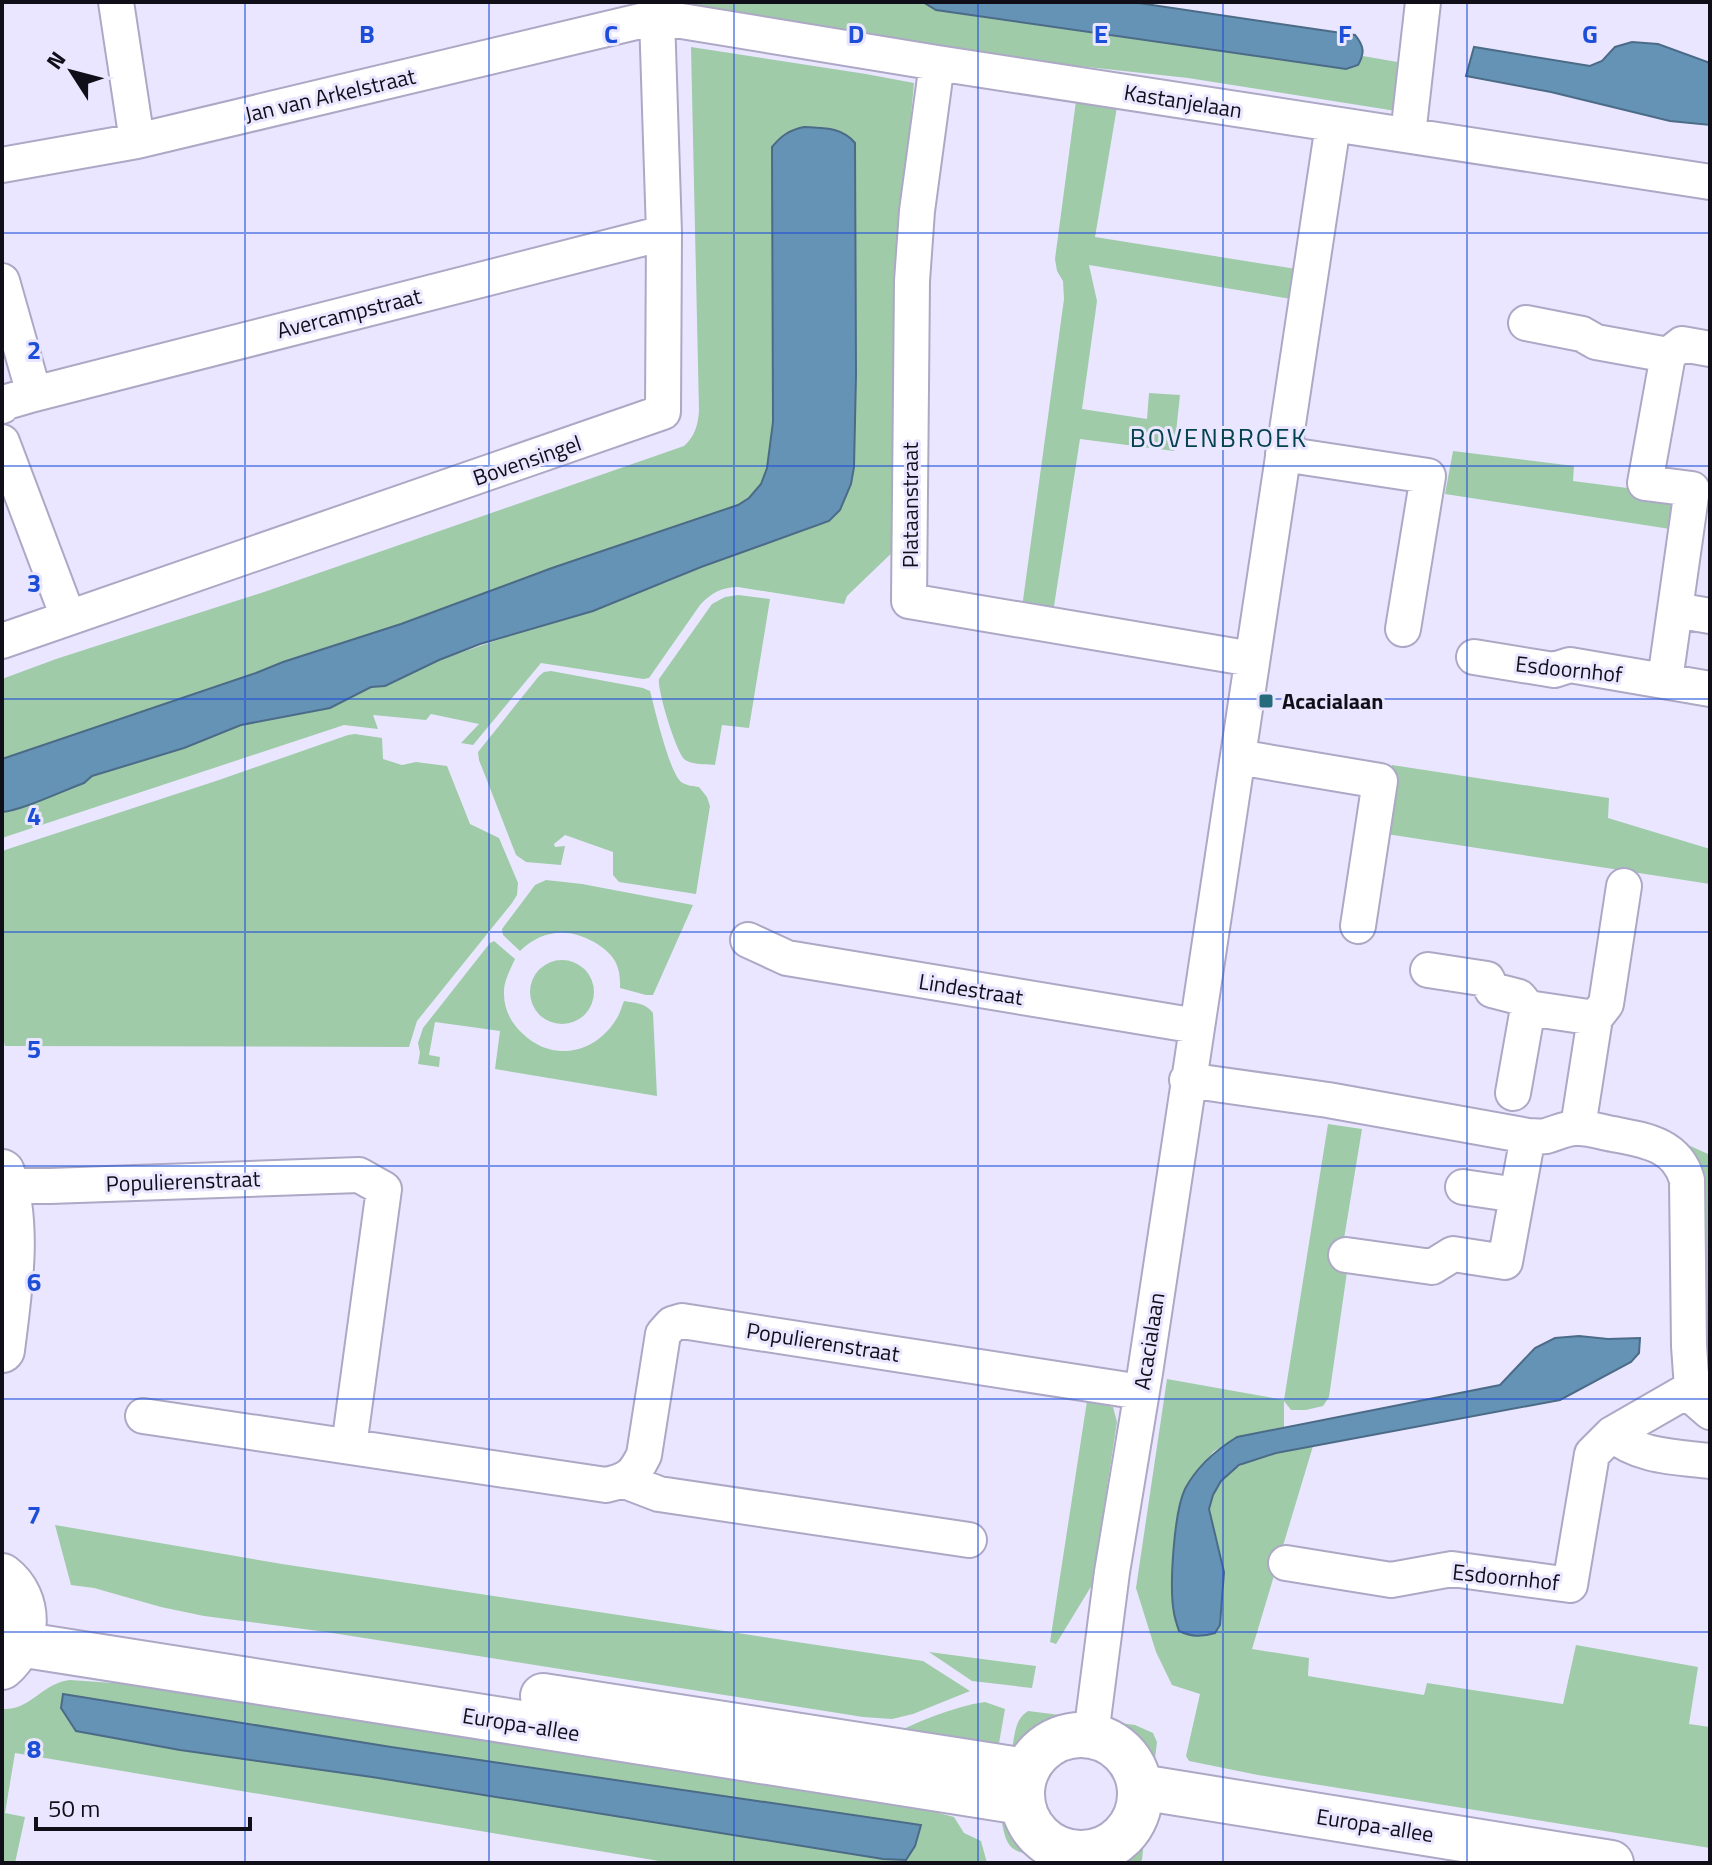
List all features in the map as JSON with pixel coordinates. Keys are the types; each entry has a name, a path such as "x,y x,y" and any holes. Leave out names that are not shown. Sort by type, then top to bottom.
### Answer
{"main road":[{"path":"2,1350 11,1235 4,1181"},
{"path":"2,1576 19,1597 15,1642"},
{"name":"Europa-allee","path":"15,1642 1024,1787"},
{"path":"1091,1735 1124,1753 1134,1768 1138,1802 1120,1839 1097,1851 1070,1858 1031,1826 1024,1787 1037,1754 1053,1742 1071,1736 1091,1735"},
{"name":"Europa-allee","path":"1138,1802 1461,1863"},
{"name":"Europa-allee","path":"1138,1802 1611,1863"}],"street":[{"path":"116,2 137,141"},
{"path":"1408,135 1423,2"},
{"name":"Jan van Arkelstraat","path":"2,165 137,141 658,10"},
{"name":"Kastanjelaan","path":"658,10 937,63 1710,182"},
{"name":"Bovensingel","path":"2,641 663,412 664,233 658,10"},
{"name":"Plataanstraat","path":"937,63 917,211 912,281 909,601 1252,659"},
{"name":"Acacialaan","path":"1091,1735 1112,1572 1333,125"},
{"name":"Avercampstraat","path":"2,406 3,403 34,394 664,233"},
{"path":"2,281 34,394"},
{"path":"1526,323 1582,334 1596,342 1668,355"},
{"path":"1665,680 1692,489 1645,483 1668,355 1682,344 1710,349"},
{"path":"2,442 68,617"},
{"path":"1283,454 1428,476 1403,629"},
{"path":"1675,610 1710,616"},
{"name":"Esdoornhof","path":"1474,657 1554,670 1570,665 1710,689"},
{"path":"1238,757 1380,781 1358,926"},
{"path":"1578,1127 1595,1018 1606,1004 1624,886"},
{"name":"Lindestraat","path":"748,940 787,958 1197,1026"},
{"path":"1428,970 1487,979 1492,990 1519,997 1528,1008 1595,1018"},
{"path":"1513,1093 1528,1008"},
{"name":"Esdoornhof","path":"1187,1080 1328,1100 1528,1136 1544,1137 1578,1127 1645,1140 1674,1157 1683,1168 1687,1180 1688,1315 1701,1400 1612,1434 1592,1454 1570,1585 1452,1569 1391,1580 1286,1563"},
{"path":"1346,1255 1432,1267 1453,1254 1505,1262 1528,1136"},
{"name":"Populierenstraat","path":"4,1181 359,1175 384,1189 349,1446"},
{"path":"1463,1187 1517,1195"},
{"name":"Populierenstraat","path":"625,1481 637,1469 644,1455 663,1334 672,1324 682,1321 1141,1392"},
{"path":"143,1416 606,1485 625,1481 659,1494 969,1540"},
{"path":"1612,1434 1624,1445 1652,1454 1710,1461"}],"green space":[{"path":"682,2 923,2 936,10 1346,69 1358,65 1363,56 1403,63 1396,111 1188,78 1004,58 687,6"},
{"path":"691,47 914,83 901,226 901,544 847,596 844,604 738,587 717,592 700,605 649,678 541,663 473,745 461,743 479,724 431,714 426,720 373,715 378,729 344,725 2,838 2,812 84,783 92,776 184,748 241,725 330,708 371,687 385,686 439,660 667,582 806,530 851,484 856,375 855,143 837,131 814,127 796,132 772,148 773,422 767,468 761,484 749,498 738,505 552,568 401,624 2,759 2,679 264,592 684,446 688,442 695,430 699,411"},
{"path":"1076,101 1117,107 1095,237 1296,269 1291,299 1089,265 1097,301 1082,409 1147,419 1149,393 1180,395 1174,451 1080,439 1052,619 1021,615 1064,299 1063,281 1055,259"},
{"path":"1453,451 1574,466 1573,481 1674,494 1670,529 1445,494"},
{"path":"738,595 770,599 749,728 722,725 715,765 690,762 684,759 672,733 659,679 712,604"},
{"path":"551,671 650,691 676,776 683,783 699,787 710,806 696,894 619,882 613,875 613,852 565,835 554,844 555,847 565,846 561,865 526,862 516,855 478,752 539,676"},
{"path":"355,734 382,738 383,759 402,765 416,762 447,766 470,824 499,838 518,883 517,895 512,903 417,1021 409,1047 5,1046 2,1036 2,851"},
{"path":"1392,765 1609,798 1608,818 1710,849 1710,884 1380,833"},
{"path":"546,880 693,905 653,995 620,988 619,973 611,956 601,946 584,937 555,933 537,939 520,951 503,935 502,929 535,885"},
{"path":"494,941 515,959 504,990 509,1015 522,1033 547,1048 573,1050 598,1040 617,1018 624,1001 647,1007 653,1013 657,1096 495,1069 500,1031 435,1022 429,1055 440,1057 439,1067 418,1064 418,1043 423,1028"},
{"path":"562,960 580,966 588,974 594,992 588,1010 580,1018 562,1024 544,1018 536,1010 530,992 536,974 544,966"},
{"path":"1328,1124 1362,1129 1340,1263 1348,1265 1329,1397 1323,1406 1306,1410 1291,1410 1284,1401 1284,1427 1237,1437 1213,1452 1185,1490 1172,1562 1220,1625 1224,1576 1209,1514 1213,1492 1221,1480 1249,1462 1313,1446 1252,1649 1309,1658 1308,1676 1424,1695 1427,1683 1563,1704 1576,1645 1698,1667 1689,1724 1710,1727 1710,1848 1258,1775 1189,1761 1186,1756 1200,1694 1172,1685 1156,1652 1136,1588 1167,1379 1284,1400"},
{"path":"1677,1140 1710,1153 1710,1349 1703,1347"},
{"path":"1087,1401 1113,1407 1117,1422 1092,1585 1056,1644 1050,1642"},
{"path":"55,1525 282,1564 923,1661 970,1691 913,1714 892,1719 863,1717 326,1632 204,1616 71,1585"},
{"path":"929,1652 1036,1666 1032,1688 972,1681"},
{"path":"70,1680 156,1686 908,1805 954,1817 964,1833 981,1841 987,1863 671,1863 15,1753 5,1813 25,1817 15,1863 2,1863 2,1709 20,1706 60,1682","holes":["64,1694 391,1747 681,1826 180,1750 76,1731"]},
{"path":"985,1702 1005,1709 998,1749 884,1738 946,1712"},
{"path":"1028,1711 1068,1716 1012,1749 1018,1723"},
{"path":"1111,1722 1135,1725 1153,1733 1157,1742 1154,1767"},
{"path":"1001,1815 1014,1820 1051,1857 1014,1850 1006,1838"},
{"path":"1145,1831 1142,1860 1138,1863 1085,1861 1114,1851"}],"water":[{"path":"923,2 1132,2 1355,35 1362,46 1362,53 1358,65 1346,69 936,10"},
{"path":"1632,42 1658,44 1710,63 1710,125 1670,121 1551,92 1466,76 1474,47 1590,66 1602,61 1615,47"},
{"path":"804,127 838,131 855,143 854,467 851,484 840,510 829,521 701,567 593,611 480,644 385,686 371,687 330,708 241,725 184,748 92,776 84,783 43,800 2,812 2,759 401,624 552,568 738,505 749,498 761,484 767,468 773,422 772,147 786,134"},
{"path":"1555,1338 1640,1338 1639,1353 1631,1362 1560,1400 1276,1453 1239,1465 1221,1481 1209,1509 1224,1572 1220,1625 1215,1633 1206,1635 1179,1631 1172,1586 1175,1531 1181,1500 1195,1473 1222,1447 1237,1437 1500,1385 1535,1348"},
{"path":"63,1694 391,1747 921,1825 915,1846 906,1860 883,1859 372,1777 180,1750 76,1731 61,1708"}],"place":[{"name":"Acacialaan","path":"1266,701"}],"district":[{"name":"BOVENBROEK","path":"1219,438"}]}
